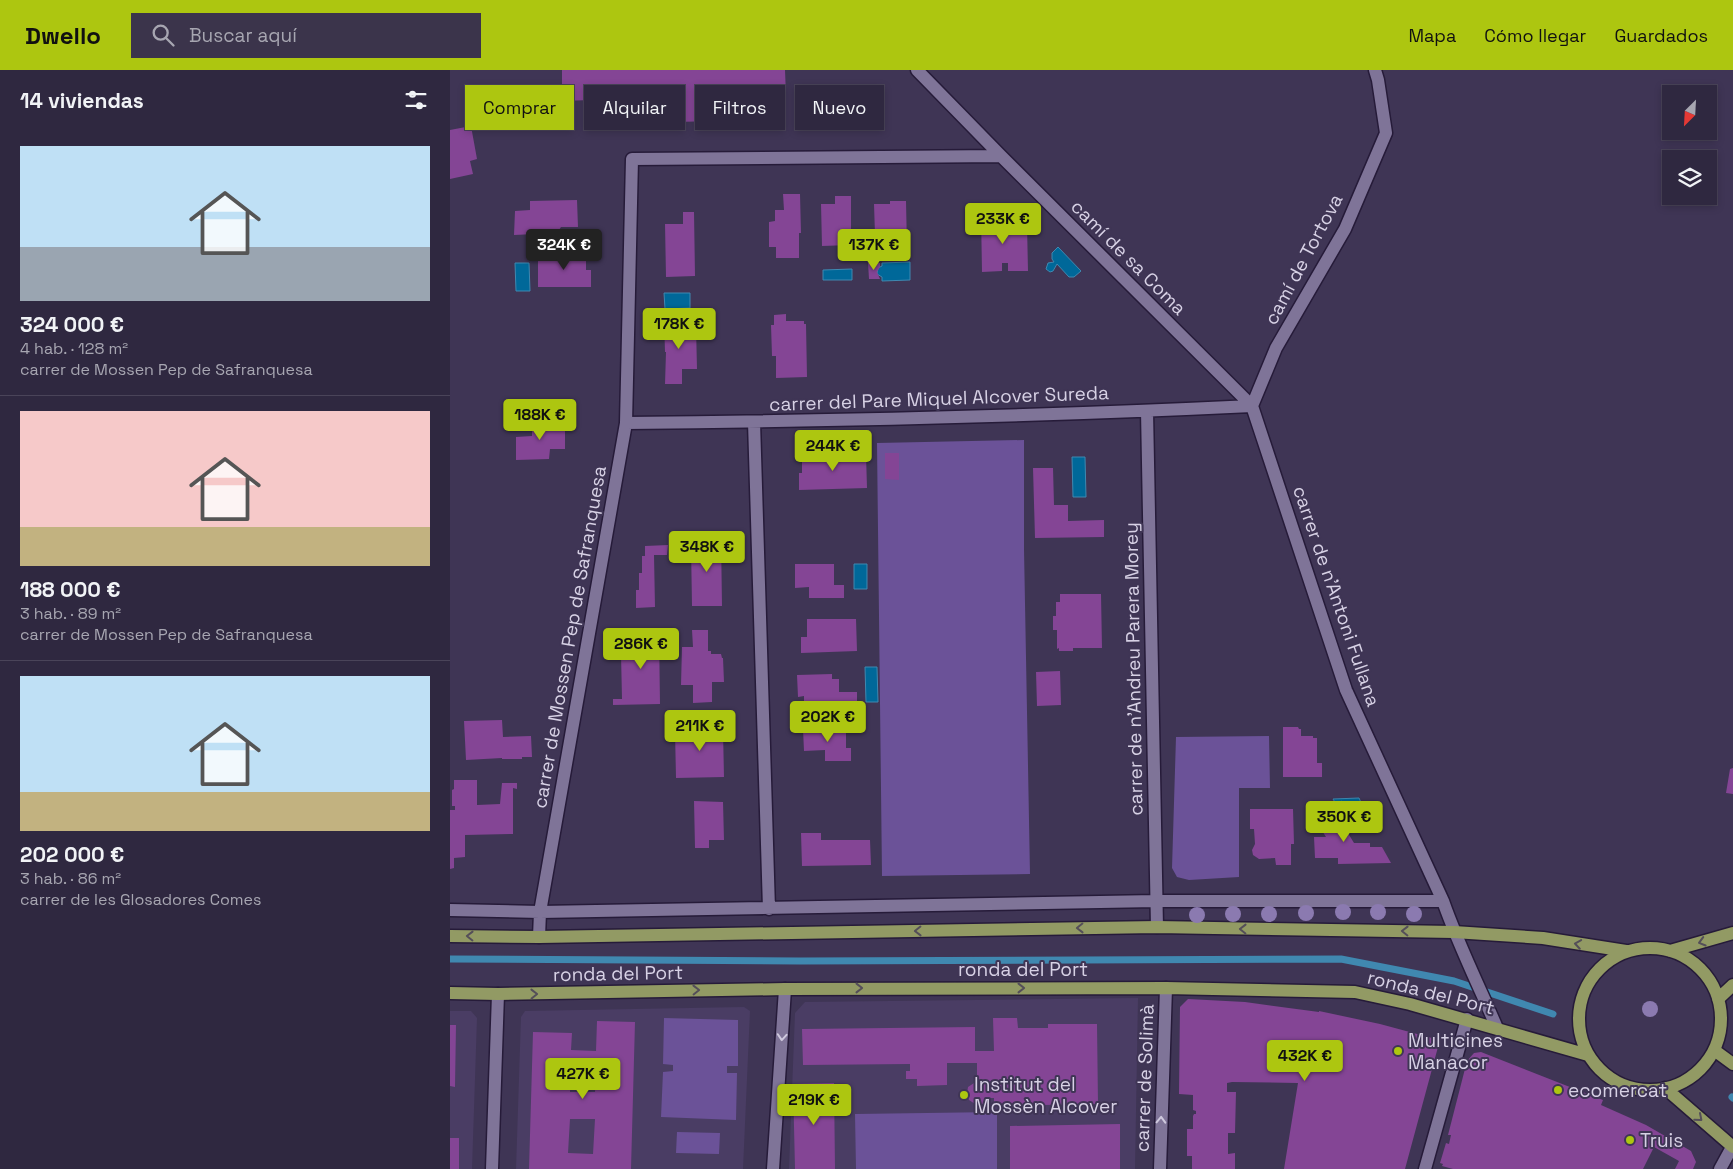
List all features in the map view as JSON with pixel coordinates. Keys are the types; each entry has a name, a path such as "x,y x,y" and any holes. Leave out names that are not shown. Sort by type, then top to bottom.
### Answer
{"main road":[{"name":"ronda del Port","path":"450,936 539,937 1157,927 1454,932 1543,938 1626,952"},
{"path":"1670,951 1733,933"},
{"path":"1650,948 1670,951 1696,965 1710,982 1718,999 1720,1027 1714,1050 1700,1070 1674,1086 1648,1091 1630,1087 1607,1076 1588,1055 1580,1032 1579,1008 1587,985 1605,963 1626,952 1650,948"},
{"path":"1718,999 1733,985"},
{"name":"ronda del Port","path":"450,994 785,989 1166,988 1354,992 1466,1019 1588,1055"},
{"path":"1714,1050 1733,1064"},
{"path":"1665,1088 1732,1147"}],"street":[{"name":"camí de sa Coma","path":"917,70 1252,406"},
{"name":"camí de Tortova","path":"1252,406 1276,348 1345,229 1386,133 1375,70"},
{"name":"carrer de Mossen Pep de Safranquesa","path":"540,912 626,423 632,159 1001,156"},
{"name":"carrer del Pare Miquel Alcover Sureda","path":"626,423 754,422 1147,411 1252,406"},
{"name":"carrer de n'Antoni Fullana","path":"1252,406 1346,690 1443,900 1454,932 1497,1028"},
{"name":"carrer de n'Andreu Parera Morey","path":"1147,411 1157,927"},
{"path":"754,422 769,909"},
{"path":"450,910 540,912 1156,901 1443,900"},
{"path":"539,937 540,912"},
{"name":"carrer de Solimà","path":"1160,1169 1166,988"},
{"path":"773,1169 785,989"},
{"path":"492,1169 498,994"},
{"path":"1425,1169 1466,1019"},
{"path":"1720,1169 1732,1147"}],"shaded area":[{"path":"1024,440 1024,549 1030,874 882,876 877,443"},
{"path":"1269,736 1270,788 1239,788 1239,877 1189,880 1177,877 1172,868 1176,737"},
{"name":"Institut del Mossèn Alcover","path":"1138,998 1135,1169 789,1169 795,1013 805,1002"},
{"path":"744,1007 750,1011 743,1169 516,1169 521,1017 525,1011"},
{"path":"450,1011 471,1011 477,1018 472,1169 450,1169"},
{"path":"664,1018 738,1020 738,1066 727,1066 727,1073 737,1073 736,1120 661,1117 663,1072 673,1071 673,1065 663,1064"},
{"path":"997,1112 997,1169 856,1169 855,1114"},
{"path":"677,1132 720,1133 719,1154 676,1153"}],"water":[{"path":"1058,247 1081,271 1074,277 1069,277 1057,264 1053,271 1050,272 1046,269 1048,263 1054,262 1052,253"},
{"path":"910,262 910,280 882,281 882,277 877,274 878,268 882,266 882,263"},
{"path":"515,263 529,263 530,291 516,291"},
{"path":"852,269 852,280 823,280 823,270"},
{"path":"664,293 690,293 690,308 665,309"},
{"path":"1072,457 1085,457 1086,497 1073,497"},
{"path":"854,564 867,564 867,589 854,589"},
{"path":"865,667 877,667 878,702 866,702"},
{"path":"1359,798 1366,814 1358,818 1355,813 1349,813 1342,801 1336,804 1333,799"}],"building":[{"path":"562,70 785,70 786,95 785,85 695,85 695,122 685,122 685,85 584,85 584,100 574,101 574,85 562,85"},
{"path":"465,127 465,130 472,130 477,159 470,161 473,174 450,179 450,130"},
{"path":"783,194 800,194 801,233 799,233 799,258 776,258 776,247 769,247 769,222 775,221 775,210 784,210"},
{"path":"835,196 851,196 851,245 822,246 821,204 835,204"},
{"path":"577,200 578,227 561,227 557,233 514,235 515,211 530,210 530,201"},
{"path":"890,201 906,201 907,248 879,248 879,235 875,235 874,204 890,204"},
{"path":"683,212 694,212 695,276 666,277 665,224 683,224"},
{"path":"981,215 999,215 999,224 1027,224 1028,271 1008,271 1008,263 1002,263 1002,271 982,272"},
{"path":"547,255 586,255 586,270 591,270 591,287 538,287 538,259 545,259"},
{"path":"868,263 880,263 877,272 880,279 869,279"},
{"path":"786,314 786,321 804,321 804,324 806,324 807,377 776,378 776,356 772,356 771,325 774,325 774,315"},
{"path":"664,319 681,319 681,326 696,326 697,369 682,369 682,384 665,384"},
{"path":"548,418 548,428 565,428 565,449 550,449 549,459 516,460 516,437 532,436 532,419"},
{"path":"885,453 899,453 899,480 885,479"},
{"path":"866,454 867,488 799,490 799,473 802,473 802,455"},
{"path":"1033,468 1053,468 1054,505 1068,505 1068,521 1104,520 1104,537 1035,538"},
{"path":"721,537 722,606 692,606 691,546 703,546 703,538"},
{"path":"668,545 667,555 654,555 655,607 636,608 636,590 639,590 639,573 642,573 642,556 645,556 645,546"},
{"path":"795,564 834,564 834,585 844,585 844,598 809,598 809,587 795,588"},
{"path":"1060,594 1101,594 1102,648 1073,648 1073,651 1059,651 1059,648 1057,649 1057,630 1053,630 1053,616 1056,616 1056,602 1060,602"},
{"path":"807,619 856,619 857,651 801,653 801,637 807,637"},
{"path":"692,630 708,630 708,651 711,651 711,654 721,654 723,658 724,682 712,682 712,702 693,703 693,685 681,685 682,647 693,647"},
{"path":"627,631 659,631 660,704 613,705 613,699 622,699 621,654 627,654"},
{"path":"1060,671 1061,705 1037,706 1036,672"},
{"path":"832,674 832,679 839,679 839,692 857,692 857,704 854,704 854,706 804,706 804,696 798,697 797,675"},
{"path":"502,720 503,737 531,736 532,757 522,757 522,759 466,760 464,721"},
{"path":"713,724 713,730 723,730 724,777 676,778 675,731 691,730 691,725"},
{"path":"1283,727 1298,727 1301,729 1301,736 1317,738 1317,763 1322,763 1322,777 1283,777"},
{"path":"846,728 846,748 851,748 851,761 825,761 825,750 804,751 803,729"},
{"path":"1733,768 1733,794 1726,793 1730,769"},
{"path":"454,780 477,780 477,805 500,804 502,783 517,783 517,789 513,788 513,834 465,835 465,857 454,858 454,868 450,869 450,810 455,810 455,806 452,806"},
{"path":"694,801 723,802 724,840 709,840 709,848 695,848"},
{"path":"1331,805 1354,843 1370,843 1370,847 1382,847 1391,863 1338,864 1338,858 1315,858 1314,837 1326,837 1316,821 1322,817 1318,812"},
{"path":"1250,809 1293,809 1294,844 1291,844 1291,865 1276,865 1275,858 1259,859 1253,855 1252,850 1255,844 1254,829 1250,829"},
{"path":"801,833 821,833 821,840 870,840 871,865 802,866"},
{"path":"1188,999 1245,1002 1319,1011 1380,1024 1432,1038 1438,1047 1405,1169 1284,1169 1298,1083 1232,1082 1227,1083 1227,1092 1236,1092 1235,1133 1228,1133 1228,1154 1235,1153 1235,1169 1192,1169 1192,1156 1187,1156 1187,1129 1193,1129 1193,1116 1196,1114 1196,1111 1193,1110 1193,1095 1179,1094 1180,1007"},
{"path":"993,1018 1017,1018 1018,1028 1048,1028 1048,1024 1097,1024 1098,1104 994,1106 994,1098 990,1098 984,1104 975,1104 969,1100 967,1094 968,1087 977,1081 977,1063 947,1063 947,1085 917,1086 917,1079 906,1079 906,1071 910,1071 910,1064 803,1065 802,1029 975,1027 975,1051 994,1051"},
{"path":"597,1021 635,1022 631,1169 529,1169 533,1032 572,1033 571,1050 596,1051","holes":["571,1068 596,1068 595,1092 570,1092","570,1119 595,1119 593,1154 568,1153"]},
{"path":"450,1025 456,1025 455,1087 450,1086"},
{"path":"1481,1052 1603,1100 1601,1105 1646,1125 1691,1151 1696,1162 1693,1169 1675,1169 1679,1161 1654,1147 1643,1169 1453,1169 1442,1166 1443,1164 1440,1163 1446,1143 1449,1144 1451,1135 1448,1135 1467,1061 1474,1053"},
{"path":"834,1083 835,1169 795,1169 793,1084"},
{"path":"1120,1124 1120,1169 1010,1169 1010,1126"},
{"path":"450,1138 459,1138 459,1169 450,1169"}],"waterway":[{"path":"450,959 800,961 1341,959 1454,981 1553,1014"}],"place":[{"name":"Multicines Manacor","path":"1398,1051"},
{"name":"ecomercat","path":"1558,1090"},
{"name":"Institut del Mossèn Alcover","path":"964,1095"},
{"name":"Truis","path":"1630,1140"}]}
